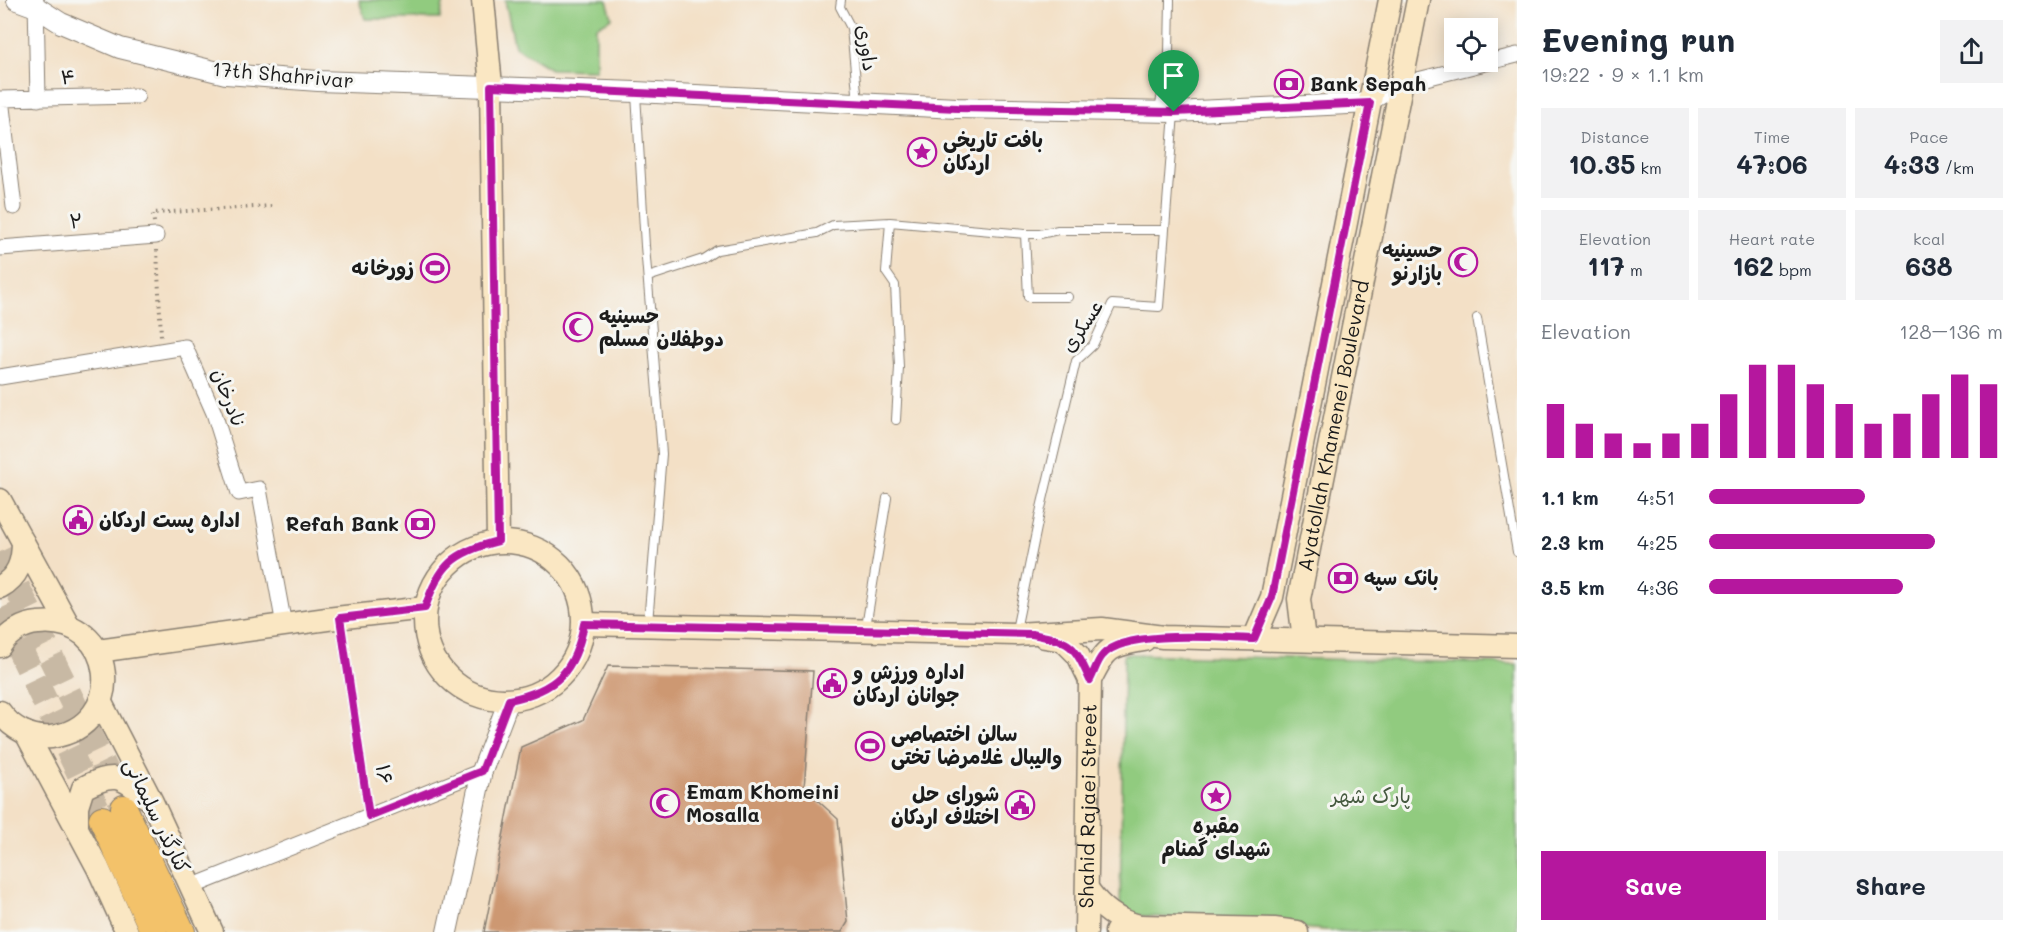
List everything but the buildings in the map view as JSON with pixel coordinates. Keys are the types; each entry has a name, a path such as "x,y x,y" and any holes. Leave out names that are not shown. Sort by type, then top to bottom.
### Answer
{"main road":[{"path":"483,0 491,86 498,541"},
{"name":"Ayatollah Khamenei Boulevard","path":"1254,639 1272,597 1390,0"},
{"name":"Ayatollah Khamenei Boulevard","path":"1304,640 1299,599 1418,0"},
{"path":"0,500 69,626"},
{"path":"498,541 525,544 549,555 569,574 581,598 584,624 579,647 569,668 552,684 532,696 509,700 485,699 463,690 445,675 431,655 424,632 425,608 433,583 450,562 472,548 498,541"},
{"path":"0,587 18,571 23,557 23,542"},
{"path":"98,651 425,608"},
{"path":"0,646 16,630 33,623 51,621 69,626 85,636 98,651 103,665 105,680 100,701 95,712 81,726 64,735 45,737 26,734"},
{"path":"584,624 1024,634 1102,629 1163,636 1517,646"},
{"path":"1024,634 1063,640 1078,654 1090,680"},
{"path":"1090,680 1103,655 1119,644 1163,636"},
{"name":"Shahid Rajaei Street","path":"1086,932 1090,680"},
{"name":"کنارگذر سلیمانی","path":"100,701 152,802 212,932"},
{"path":"2,717 26,734 77,828 123,931"},
{"path":"77,828 76,807 82,788 103,777 127,780 152,802"},
{"path":"154,932 113,813 182,932"},
{"path":"1088,890 1110,914 1124,922 1139,926 1274,929 1297,932"},
{"path":"1116,932 1139,926"}],"street":[{"name":"17th Shahrivar","path":"17,0 36,4 61,22 120,48 226,74 318,81 636,92 957,108 1166,112 1370,103"},
{"path":"36,4 38,99"},
{"path":"1370,103 1402,84 1517,55"},
{"name":"۴","path":"1,99 137,96"},
{"path":"1,99 14,207"},
{"name":"۲","path":"0,248 156,236"},
{"name":"نادرخان","path":"0,377 185,347 214,412 239,493 259,489 284,625"},
{"path":"447,932 482,771 509,700"},
{"name":"۱۶","path":"369,816 482,771"},
{"path":"191,887 369,816"}],"lane":[{"name":"داوری","path":"841,0 840,7 851,28 858,103"},
{"name":"عسکری","path":"1024,634 1041,508 1076,362 1093,345 1112,304 1159,307 1165,230 1170,0"},
{"path":"636,92 662,454 648,626"},
{"path":"648,277 703,259 717,249 817,233 833,225 890,222 1025,234 1040,234 1058,230 1165,230"},
{"path":"890,222 886,272 895,285 899,368 896,420"},
{"path":"1025,234 1028,297 1068,297"},
{"path":"1477,318 1514,510 1517,552"},
{"path":"866,631 879,542 887,510 887,498"},
{"name":"۱۶","path":"340,618 369,816"}],"path":[{"path":"162,350 153,213 272,206"}],"green space":[{"path":"359,0 444,0 440,19 365,19"},
{"path":"505,0 607,0 612,18 596,27 596,70 551,69 515,47"},
{"name":"پارک شهر","path":"1124,654 1517,664 1517,932 1351,932 1120,914"}],"tunnel":[{"path":"0,552 124,808"},
{"path":"0,609 102,819"}],"place":[{"name":"Bank Sepah","path":"1289,84"},
{"name":"بافت تاریخی اردکان","path":"922,152"},
{"name":"حسینیه بازارنو","path":"1463,262"},
{"name":"زورخانه","path":"435,268"},
{"name":"حسینیه دوطفلان مسلم","path":"578,327"},
{"name":"اداره پست اردکان","path":"78,520"},
{"name":"Refah Bank","path":"420,524"},
{"name":"بانک سپه","path":"1343,578"},
{"name":"اداره ورزش و جوانان اردکان","path":"832,683"},
{"name":"سالن اختصاصی والیبال غلامرضا تختی","path":"870,746"},
{"name":"مقبره شهدای گمنام","path":"1216,796"},
{"name":"Emam Khomeini Mosalla","path":"665,803"},
{"name":"شورای حل اختلاف اردکان","path":"1020,805"}],"route":[{"path":"491,86 957,108 1174,112 1370,103 1272,597 1254,639 1163,636 1119,644 1103,655 1090,680 1078,654 1063,640 1032,634 584,624 579,647 569,668 552,684 532,696 509,700 482,771 369,816 340,618 425,608 433,583 450,562 472,548 498,541 491,86"}]}
